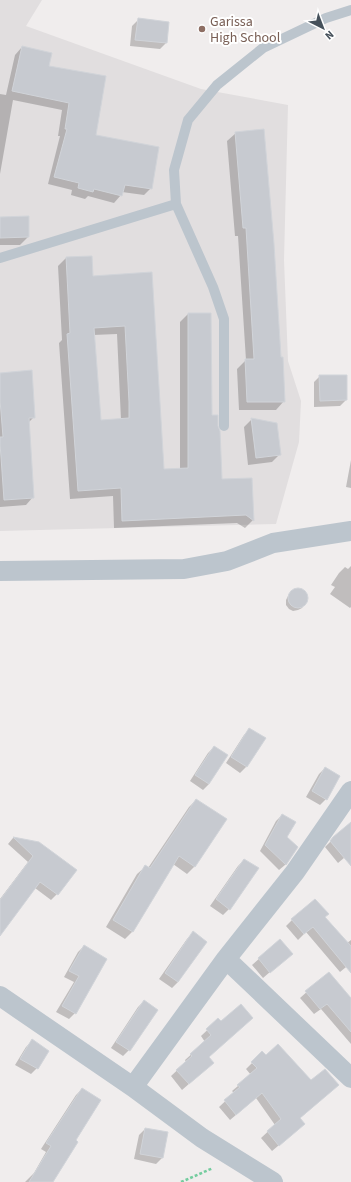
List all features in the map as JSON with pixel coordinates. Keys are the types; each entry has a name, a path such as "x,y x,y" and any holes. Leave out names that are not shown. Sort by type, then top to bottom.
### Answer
{"street":[{"path":"0,570 184,569 227,561 273,543 351,531"},
{"path":"133,1087 226,959 294,872 351,791"},
{"path":"226,959 351,1078"},
{"path":"0,996 133,1087 202,1138 273,1182"}],"lane":[{"path":"224,426 224,318 213,287 176,204 174,170 188,120 217,85 263,48 326,18 351,10"},
{"path":"0,258 176,204"}],"path":[{"path":"181,1182 235,1158"}],"shaded area":[{"path":"0,0 42,0 26,26 201,89 288,105 284,260 288,361 301,401 299,442 276,524 0,531"}],"building":[{"path":"138,18 169,22 167,43 135,40"},
{"path":"22,46 52,53 49,66 106,76 96,135 159,147 152,189 125,185 122,196 94,189 93,192 78,188 79,183 54,177 67,129 65,129 69,103 12,91"},
{"path":"264,129 274,244 281,357 283,357 285,402 247,402 245,359 254,359 246,228 243,228 235,132"},
{"path":"29,216 29,237 0,238 0,217"},
{"path":"92,256 93,276 152,272 164,469 188,468 188,313 211,313 212,415 218,415 222,479 252,478 254,521 246,515 122,521 121,488 78,491 67,334 70,333 66,257","holes":["125,326 129,418 101,420 94,328"]},
{"path":"32,370 35,418 29,418 34,498 4,500 0,443 0,437 3,437 0,400 0,373"},
{"path":"319,375 347,375 347,400 320,401"},
{"path":"251,418 277,423 281,455 256,458"},
{"path":"298,588 305,591 308,598 305,605 298,608 291,605 288,598 291,591"},
{"path":"249,728 266,738 247,767 231,757"},
{"path":"214,746 228,755 209,784 195,775"},
{"path":"325,767 340,776 327,800 312,791"},
{"path":"196,799 227,819 195,867 179,856 133,932 113,920 145,865 150,868"},
{"path":"282,814 296,822 287,837 298,847 286,865 265,845"},
{"path":"351,822 351,866 330,841"},
{"path":"13,837 39,842 77,870 58,895 40,882 0,936 0,900 33,856"},
{"path":"244,859 259,868 230,910 216,899"},
{"path":"315,899 329,914 325,917 351,946 351,973 313,927 304,934 291,919"},
{"path":"193,931 207,942 178,982 165,973"},
{"path":"280,939 293,954 270,973 258,958"},
{"path":"84,945 107,959 76,1014 62,1006 79,976 69,971"},
{"path":"329,972 351,998 351,1032 327,1004 320,1009 305,991"},
{"path":"144,1000 158,1010 130,1051 116,1042"},
{"path":"241,1004 253,1018 209,1057 214,1063 189,1084 176,1070 192,1056 190,1054 211,1035 206,1029 218,1018 221,1021"},
{"path":"32,1039 49,1051 38,1069 20,1059"},
{"path":"278,1044 311,1080 325,1069 339,1085 300,1118 305,1124 279,1146 267,1131 281,1119 262,1093 236,1115 224,1100 240,1087 237,1085 257,1068 251,1062 262,1051 266,1055"},
{"path":"82,1088 101,1100 76,1140 78,1142 53,1182 29,1182 51,1146 46,1143"},
{"path":"145,1128 168,1132 163,1158 140,1154"}],"place":[{"name":"Garissa High School","path":"202,29"}]}
